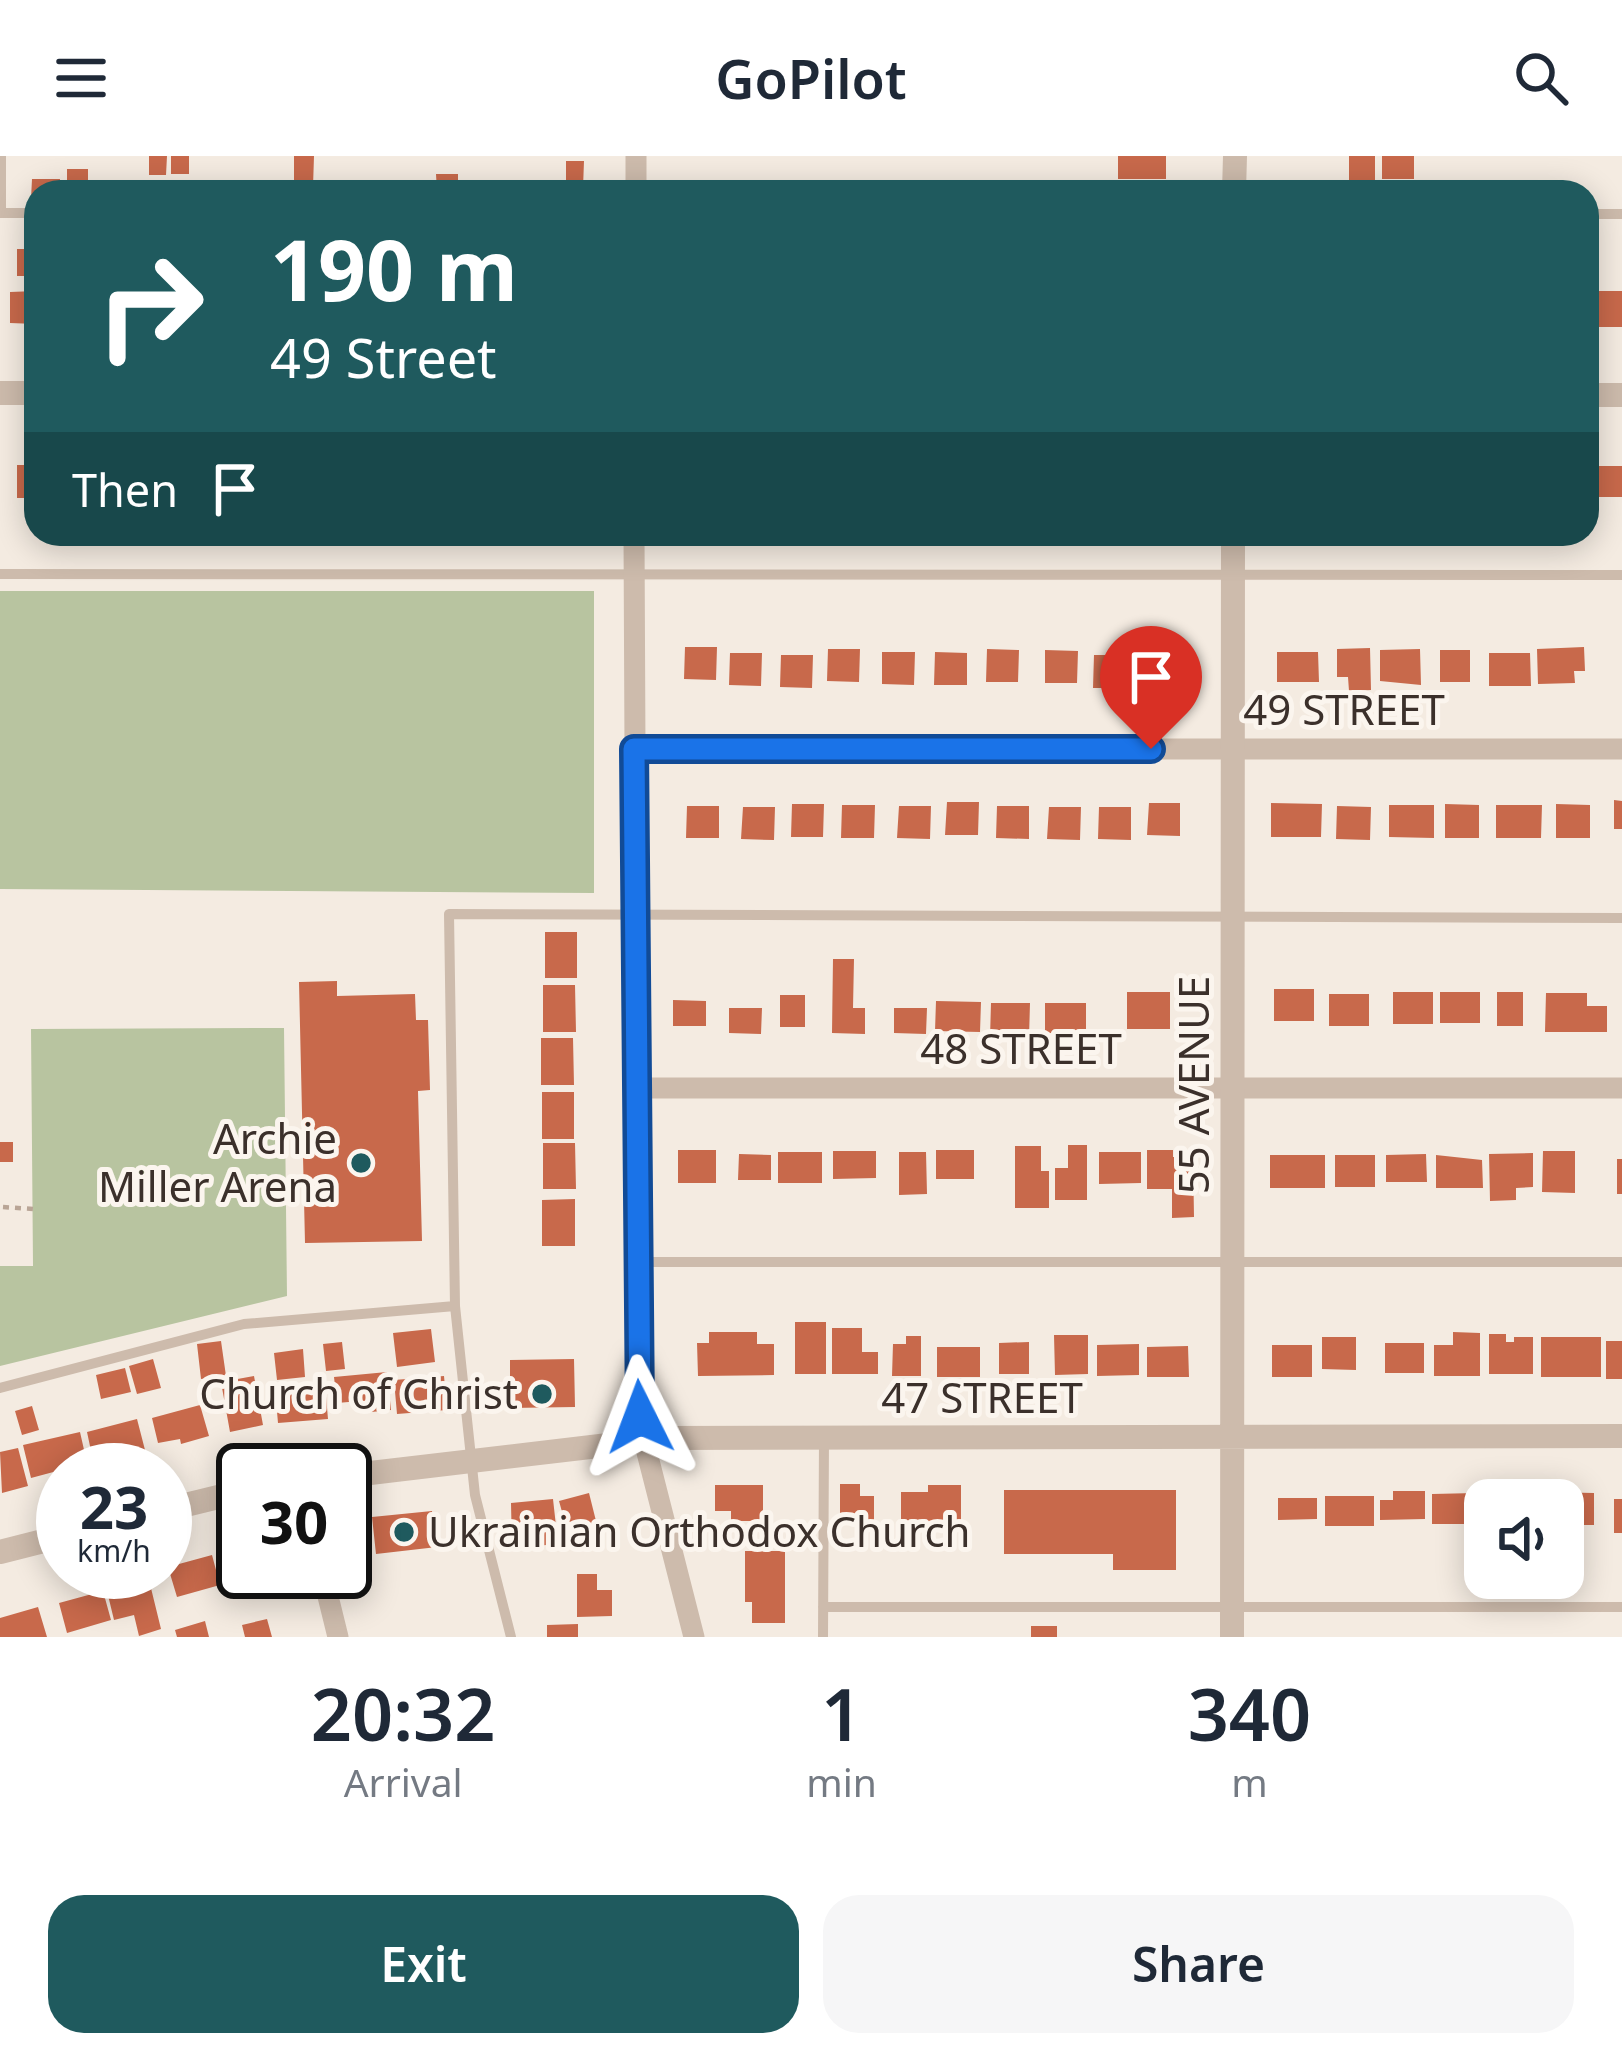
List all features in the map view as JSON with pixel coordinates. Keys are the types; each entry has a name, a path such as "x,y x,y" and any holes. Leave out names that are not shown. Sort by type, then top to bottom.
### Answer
{"street":[{"path":"634,546 638,1396 644,1441 694,1637"},
{"name":"55 AVENUE","path":"1232,1637 1233,546"},
{"name":"49 STREET","path":"634,749 1622,749"},
{"name":"48 STREET","path":"636,1088 1622,1088"},
{"name":"47 STREET","path":"372,1473 644,1441 1622,1436"},
{"path":"0,1552 36,1543"},
{"path":"327,1599 334,1636"}],"lane":[{"path":"1,156 1,213 24,213"},
{"path":"0,574 1622,575"},
{"path":"511,1637 471,1462 455,1306 448,914 1622,918"},
{"path":"637,1262 1622,1262"},
{"path":"0,1388 244,1324 455,1306"},
{"path":"824,1437 824,1637"},
{"path":"823,1606 1622,1606"}],"path":[{"path":"3,1207 33,1209"}],"green space":[{"path":"0,591 594,591 594,893 0,889"},
{"path":"284,1028 287,1296 0,1366 0,1266 33,1266 31,1029"}],"building":[{"path":"149,156 167,156 166,175 149,175"},
{"path":"171,156 189,156 189,174 171,174"},
{"path":"294,156 314,156 313,180 294,180"},
{"path":"1118,156 1166,156 1166,179 1118,179"},
{"path":"1349,156 1375,156 1375,180 1349,180"},
{"path":"1382,156 1414,156 1414,179 1382,179"},
{"path":"566,161 584,161 583,180 566,180"},
{"path":"67,169 88,169 88,180 67,180"},
{"path":"436,174 458,174 458,180 436,180"},
{"path":"17,249 24,249 24,276 17,276"},
{"path":"24,291 24,324 10,323 10,292"},
{"path":"1599,291 1622,291 1622,327 1599,327"},
{"path":"17,465 24,465 24,498 17,498"},
{"path":"1599,466 1622,466 1622,497 1599,497"},
{"path":"685,647 717,647 716,680 684,679"},
{"path":"1584,647 1585,671 1574,671 1575,683 1538,684 1537,649"},
{"path":"1370,648 1371,690 1349,691 1348,677 1337,677 1337,649"},
{"path":"828,649 860,649 859,682 827,681"},
{"path":"987,649 1019,650 1018,682 986,682"},
{"path":"1420,649 1421,685 1380,681 1380,650"},
{"path":"1045,650 1078,651 1077,683 1045,683"},
{"path":"1440,650 1470,650 1470,682 1440,682"},
{"path":"882,652 915,652 914,685 882,684"},
{"path":"935,652 967,653 967,685 934,685"},
{"path":"1277,652 1318,652 1319,682 1277,682"},
{"path":"730,653 762,653 761,686 729,685"},
{"path":"1489,653 1530,653 1531,686 1489,686"},
{"path":"781,655 813,655 812,688 780,687"},
{"path":"1094,655 1126,655 1126,688 1093,688"},
{"path":"1155,655 1187,655 1186,688 1154,688"},
{"path":"1614,800 1622,801 1622,829 1614,829"},
{"path":"947,802 979,802 978,835 945,835"},
{"path":"1149,803 1180,803 1180,836 1147,835"},
{"path":"1271,803 1322,804 1321,837 1271,837"},
{"path":"792,804 824,804 823,837 791,837"},
{"path":"1445,804 1479,805 1479,838 1445,838"},
{"path":"1556,804 1590,805 1590,838 1556,838"},
{"path":"842,805 875,805 874,838 841,838"},
{"path":"1389,805 1434,805 1434,838 1389,837"},
{"path":"1496,805 1542,805 1541,838 1496,838"},
{"path":"687,806 719,806 719,838 686,838"},
{"path":"899,806 931,806 930,839 897,838"},
{"path":"997,806 1029,806 1029,839 996,838"},
{"path":"1337,806 1371,807 1370,840 1336,839"},
{"path":"743,807 775,807 774,840 741,839"},
{"path":"1049,807 1081,807 1080,840 1047,839"},
{"path":"1099,807 1131,807 1131,840 1098,839"},
{"path":"545,932 577,932 577,978 545,978"},
{"path":"833,959 854,959 853,1008 865,1008 865,1034 832,1033"},
{"path":"337,981 337,996 415,994 416,1020 428,1020 430,1090 418,1091 422,1241 305,1243 299,982"},
{"path":"543,985 575,985 576,1032 543,1032"},
{"path":"1274,989 1314,989 1314,1021 1274,1021"},
{"path":"1127,992 1170,992 1170,1029 1127,1029"},
{"path":"1393,992 1433,992 1433,1024 1393,1024"},
{"path":"1440,992 1480,992 1480,1023 1440,1023"},
{"path":"1497,992 1523,992 1523,1026 1497,1026"},
{"path":"1546,993 1587,993 1587,1006 1607,1006 1607,1032 1545,1032"},
{"path":"1329,994 1369,994 1369,1026 1329,1026"},
{"path":"780,995 805,995 805,1027 780,1027"},
{"path":"673,1000 706,1001 706,1026 673,1026"},
{"path":"936,1001 981,1002 980,1032 935,1031"},
{"path":"991,1003 1030,1003 1029,1038 990,1038"},
{"path":"1045,1003 1086,1003 1086,1033 1045,1033"},
{"path":"729,1008 762,1008 761,1034 729,1033"},
{"path":"894,1008 927,1008 926,1034 894,1033"},
{"path":"541,1038 573,1038 574,1085 541,1085"},
{"path":"542,1092 574,1092 574,1139 542,1139"},
{"path":"0,1142 13,1142 13,1162 0,1162"},
{"path":"543,1143 575,1143 576,1189 543,1189"},
{"path":"1068,1145 1087,1145 1087,1200 1055,1200 1055,1168 1068,1168"},
{"path":"1015,1146 1041,1146 1041,1171 1049,1171 1049,1208 1015,1208"},
{"path":"678,1150 716,1150 716,1183 678,1183"},
{"path":"936,1150 974,1150 974,1179 936,1179"},
{"path":"1147,1150 1173,1150 1173,1157 1193,1157 1194,1217 1172,1218 1172,1189 1147,1189"},
{"path":"833,1151 876,1151 876,1178 833,1179"},
{"path":"1543,1151 1575,1151 1575,1193 1542,1192"},
{"path":"778,1152 822,1152 822,1183 778,1183"},
{"path":"899,1152 926,1152 927,1194 899,1195"},
{"path":"1099,1152 1141,1152 1141,1183 1099,1184"},
{"path":"1533,1153 1533,1187 1516,1188 1516,1200 1490,1201 1489,1154"},
{"path":"739,1154 771,1155 771,1180 738,1180"},
{"path":"1426,1154 1427,1182 1386,1182 1386,1155"},
{"path":"1270,1155 1325,1155 1325,1188 1270,1188"},
{"path":"1335,1155 1375,1155 1375,1187 1335,1187"},
{"path":"1436,1155 1482,1160 1483,1188 1436,1188"},
{"path":"1617,1159 1622,1159 1622,1194 1617,1194"},
{"path":"575,1199 575,1246 542,1246 542,1200"},
{"path":"795,1322 826,1322 826,1374 795,1374"},
{"path":"832,1328 862,1328 862,1352 878,1352 878,1374 832,1374"},
{"path":"431,1329 435,1362 397,1367 393,1333"},
{"path":"709,1332 757,1332 757,1344 774,1344 774,1375 698,1376 697,1343 709,1343"},
{"path":"1453,1332 1480,1333 1480,1376 1434,1376 1434,1345 1453,1345"},
{"path":"1489,1334 1506,1334 1506,1342 1533,1337 1533,1374 1489,1374"},
{"path":"1054,1335 1088,1335 1088,1374 1055,1375"},
{"path":"906,1336 921,1336 921,1376 892,1376 893,1344 906,1344"},
{"path":"1322,1337 1356,1337 1356,1370 1322,1369"},
{"path":"1541,1337 1601,1337 1601,1377 1541,1377"},
{"path":"221,1341 226,1376 201,1379 197,1344"},
{"path":"1606,1341 1622,1341 1622,1379 1606,1379"},
{"path":"342,1342 345,1369 326,1371 323,1344"},
{"path":"1029,1342 1029,1374 999,1374 999,1343"},
{"path":"1385,1343 1424,1343 1424,1373 1385,1373"},
{"path":"1139,1344 1139,1375 1097,1376 1097,1345"},
{"path":"1272,1345 1312,1345 1312,1377 1272,1377"},
{"path":"1188,1346 1189,1377 1147,1377 1147,1347"},
{"path":"937,1347 980,1347 980,1377 937,1377"},
{"path":"303,1349 305,1377 277,1380 274,1353"},
{"path":"153,1359 161,1388 137,1394 129,1366"},
{"name":"Church of Christ","path":"574,1359 575,1407 510,1408 510,1360"},
{"path":"125,1368 131,1392 101,1399 96,1375"},
{"path":"387,1372 391,1410 361,1413 360,1401 337,1403 334,1377"},
{"path":"254,1376 263,1425 230,1432 221,1382"},
{"path":"444,1376 447,1410 397,1414 394,1380"},
{"path":"325,1385 328,1419 278,1423 275,1389"},
{"path":"200,1405 209,1436 184,1443 180,1439 158,1443 152,1418"},
{"path":"32,1406 39,1430 22,1435 15,1411"},
{"path":"137,1419 143,1443 89,1443 87,1432"},
{"path":"80,1432 82,1443 36,1443 36,1477 31,1478 23,1445"},
{"path":"18,1448 28,1486 2,1493 0,1452"},
{"path":"840,1484 860,1484 860,1496 874,1496 874,1523 840,1523"},
{"path":"715,1485 763,1485 763,1521 731,1521 731,1511 715,1511"},
{"path":"928,1485 961,1485 961,1526 901,1526 901,1492 928,1492"},
{"path":"1004,1490 1176,1490 1176,1570 1113,1570 1113,1554 1004,1554"},
{"path":"1393,1491 1425,1491 1425,1519 1380,1520 1380,1500 1393,1500"},
{"path":"589,1493 600,1537 571,1544 559,1501"},
{"path":"1464,1493 1464,1524 1432,1524 1432,1494"},
{"path":"1584,1493 1594,1493 1594,1525 1584,1525"},
{"path":"1325,1496 1374,1496 1374,1526 1325,1526"},
{"path":"1278,1498 1317,1498 1317,1519 1278,1520"},
{"path":"553,1499 558,1544 512,1548 511,1503"},
{"path":"1614,1499 1622,1499 1622,1533 1614,1533"},
{"name":"Ukrainian Orthodox Church","path":"432,1511 437,1547 376,1554 372,1517"},
{"path":"745,1551 785,1551 785,1623 752,1623 752,1602 745,1602"},
{"path":"212,1555 216,1586 192,1593 192,1560"},
{"path":"577,1574 597,1574 597,1590 612,1590 612,1616 577,1617"},
{"path":"105,1599 111,1620 67,1633 59,1603"},
{"path":"109,1599 154,1599 161,1629 139,1636 134,1615 114,1620"},
{"path":"38,1607 47,1637 0,1637 0,1618"},
{"path":"267,1619 272,1637 245,1637 242,1625"},
{"path":"205,1621 209,1637 177,1637 175,1630"},
{"path":"578,1624 578,1637 547,1637 547,1625"},
{"path":"1031,1626 1057,1626 1057,1637 1031,1637"}],"place":[{"name":"Archie Miller Arena","path":"361,1163"},
{"name":"Church of Christ","path":"542,1394"},
{"name":"Ukrainian Orthodox Church","path":"404,1532"}],"route":[{"path":"640,1417 634,749 1151,749"}]}
